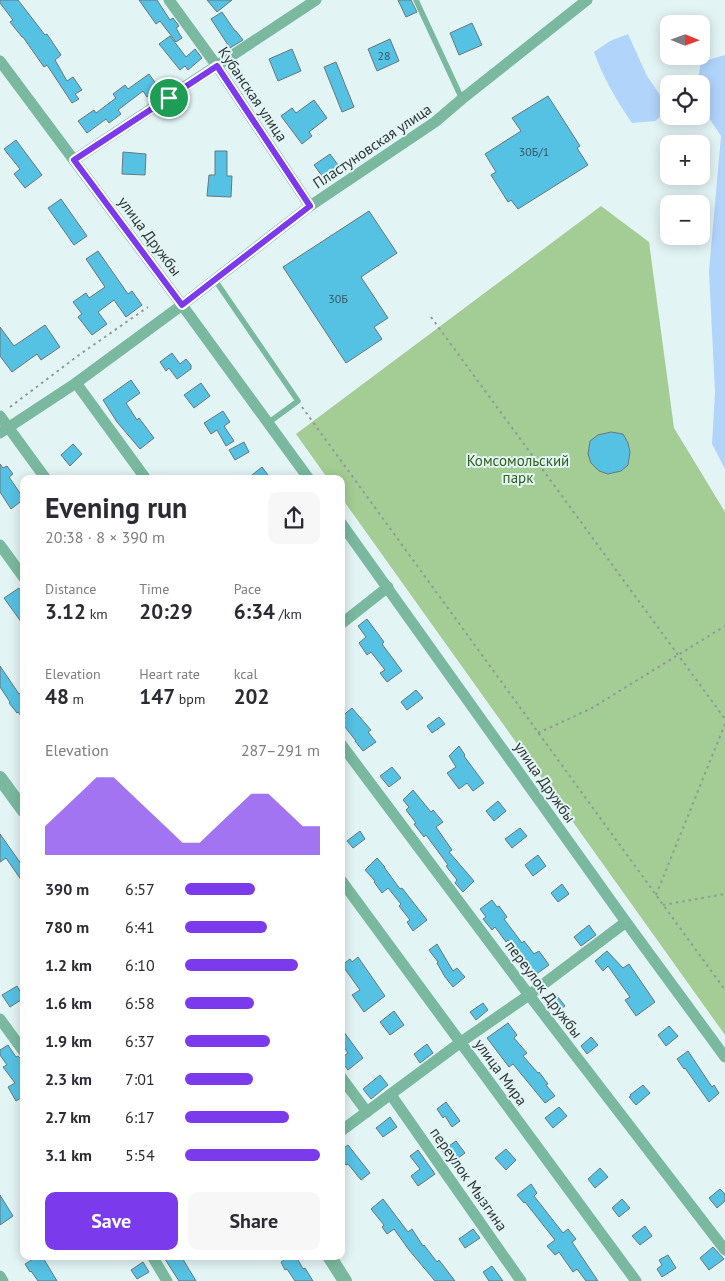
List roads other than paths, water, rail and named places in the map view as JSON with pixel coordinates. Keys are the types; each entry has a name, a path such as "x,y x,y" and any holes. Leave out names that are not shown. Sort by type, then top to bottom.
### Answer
{"street":[{"name":"Кубанская улица","path":"169,0 217,66 310,206"},
{"path":"74,160 316,0"},
{"name":"Пластуновская улица","path":"4,430 76,383 182,305 310,206 435,122 587,0"},
{"name":"улица Дружбы","path":"0,61 306,475"},
{"path":"76,383 143,475"},
{"path":"0,416 4,430 43,475"},
{"name":"улица Дружбы","path":"345,528 626,922 725,1057"},
{"path":"0,545 20,572"},
{"path":"345,621 388,587"},
{"name":"переулок Дружбы","path":"345,749 529,995 725,1250"},
{"path":"0,778 20,806"},
{"name":"улица Мира","path":"345,885 636,1281"},
{"path":"345,1128 461,1042 529,995 626,922"},
{"path":"0,1019 20,1046"},
{"path":"345,1082 367,1112"},
{"name":"переулок Мызгина","path":"391,1095 521,1281"},
{"path":"154,1260 167,1281"},
{"path":"332,1260 345,1281"},
{"path":"0,1276 3,1281"}],"lane":[{"path":"416,0 462,99"},
{"path":"215,280 298,401 268,423"}],"water":[{"path":"628,34 647,76 660,95 660,117 655,121 632,123 611,89 594,52 610,41"},
{"path":"725,55 725,469 712,444 715,392 709,271 721,136 710,120 710,75 699,75 700,65 710,65 710,59"}],"park label":[{"name":"Комсомольский парк","path":"518,468"}]}
